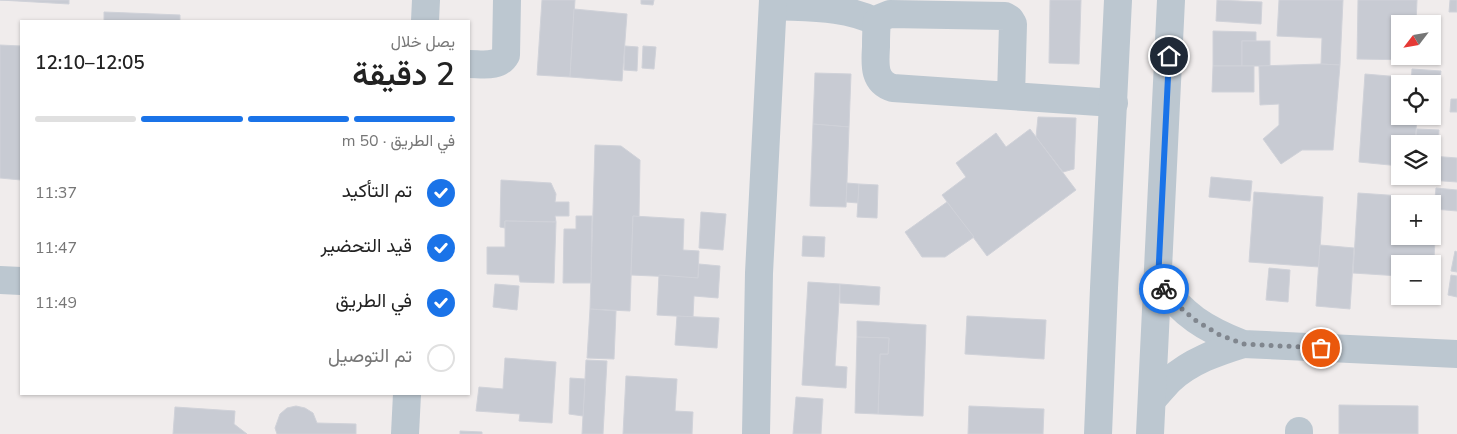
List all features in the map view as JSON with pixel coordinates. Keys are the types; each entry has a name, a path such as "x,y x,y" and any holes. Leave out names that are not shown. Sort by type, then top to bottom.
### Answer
{"street":[{"path":"425,20 426,0"},
{"path":"470,64 498,63 506,55 508,0"},
{"path":"1098,434 1118,0"},
{"path":"1150,434 1171,0"},
{"path":"756,434 759,273 773,3 839,10 865,16 877,22"},
{"path":"1011,96 1013,24 1005,16 890,14 880,18 877,22 877,74 886,86 893,88 1114,103"},
{"path":"0,280 20,281"},
{"path":"1158,282 1175,303 1195,320 1218,334 1243,344 1457,354"},
{"path":"1152,400 1170,380 1192,364 1217,352 1243,344"},
{"path":"405,434 407,395"}],"building":[{"path":"0,0 69,0 69,4"},
{"path":"542,0 575,0 570,77 537,75"},
{"path":"641,0 654,0 653,5 641,4"},
{"path":"1050,0 1081,0 1079,64 1049,63"},
{"path":"1217,0 1262,2 1261,24 1216,21"},
{"path":"1279,0 1343,0 1340,65 1321,64 1322,38 1277,36"},
{"path":"1358,0 1417,0 1416,15 1391,15 1391,60 1357,59"},
{"path":"1450,0 1457,0 1457,12 1449,12"},
{"path":"574,9 627,14 622,81 570,77"},
{"path":"104,12 180,15 180,20 104,20"},
{"path":"1213,31 1256,32 1256,41 1242,41 1242,66 1213,66"},
{"path":"1242,41 1270,41 1270,66 1242,66"},
{"path":"0,45 20,46 20,180 0,178"},
{"path":"625,46 638,47 637,71 624,70"},
{"path":"643,46 656,47 654,69 642,68"},
{"path":"1340,65 1333,150 1302,150 1281,164 1263,139 1279,125 1279,104 1260,105 1259,66"},
{"path":"1213,66 1254,66 1254,92 1212,92"},
{"path":"1412,69 1441,71 1441,75 1412,75"},
{"path":"815,73 851,74 849,127 813,124"},
{"path":"1365,74 1391,76 1391,125 1416,125 1416,135 1391,135 1391,165 1359,162"},
{"path":"1451,99 1457,99 1457,112 1450,112"},
{"path":"1038,117 1076,118 1074,169 1063,172 1036,137"},
{"path":"813,124 849,127 846,207 810,206"},
{"path":"1030,129 1076,190 987,256 942,195 966,177 956,163 996,133 1006,147"},
{"path":"1417,129 1439,130 1439,135 1416,135"},
{"path":"595,145 621,146 640,160 639,217 633,216 630,311 590,309"},
{"path":"1441,157 1457,158 1457,182 1441,181"},
{"path":"1211,177 1252,181 1250,201 1209,197"},
{"path":"501,180 551,183 556,194 555,202 569,202 569,216 555,216 556,222 505,221 505,228 500,227"},
{"path":"847,183 859,184 858,203 846,202"},
{"path":"859,184 878,185 877,218 857,217"},
{"path":"1436,188 1457,190 1457,211 1441,210 1441,195 1435,195"},
{"path":"1254,192 1323,197 1319,267 1249,262"},
{"path":"1358,193 1391,195 1391,245 1435,245 1434,255 1391,255 1391,275 1353,273"},
{"path":"947,202 974,237 945,257 922,257 905,232"},
{"path":"701,212 726,214 723,250 699,248"},
{"path":"576,216 592,216 591,283 563,283 564,229 576,229"},
{"path":"633,216 684,219 683,250 699,251 698,278 631,275"},
{"path":"505,221 556,222 554,283 520,282 519,275 487,274 487,247 505,247"},
{"path":"803,236 825,237 824,257 802,256"},
{"path":"1320,245 1354,248 1350,309 1316,306"},
{"path":"1455,251 1457,252 1457,272 1451,271"},
{"path":"699,264 720,266 718,298 694,296 693,317 657,315 659,275 698,278"},
{"path":"1269,268 1290,270 1288,302 1266,300"},
{"path":"1451,275 1457,276 1457,297 1448,295"},
{"path":"808,282 840,284 835,366 847,367 846,388 802,385"},
{"path":"495,284 519,286 517,310 493,307"},
{"path":"840,284 880,287 879,305 840,303"},
{"path":"590,309 616,311 614,359 587,358"},
{"path":"677,316 719,318 717,348 675,345"},
{"path":"967,316 1046,320 1044,359 965,354"},
{"path":"857,321 926,325 923,416 878,414 880,354 888,354 889,338 857,337"},
{"path":"857,337 889,338 888,354 880,354 878,414 855,413"},
{"path":"505,358 556,362 552,423 519,421 520,414 476,411 479,387 503,389"},
{"path":"586,360 607,361 603,434 582,434"},
{"path":"626,376 677,379 675,411 693,412 692,434 623,434"},
{"path":"570,378 585,379 583,416 569,414"},
{"path":"796,397 823,399 821,434 793,434"},
{"path":"1339,405 1418,406 1418,434 1339,434"},
{"path":"296,406 305,408 313,413 317,423 356,424 356,434 277,434 275,428 280,414 287,408"},
{"path":"969,406 1044,409 1043,434 968,434"},
{"path":"175,407 235,411 234,424 247,434 173,434"},
{"path":"460,431 482,432 482,434 460,434"}],"way so far":[{"path":"1164,289 1175,303 1195,320 1218,334 1243,344 1321,348"}],"route":[{"path":"1164,289 1158,282 1169,56"}]}
